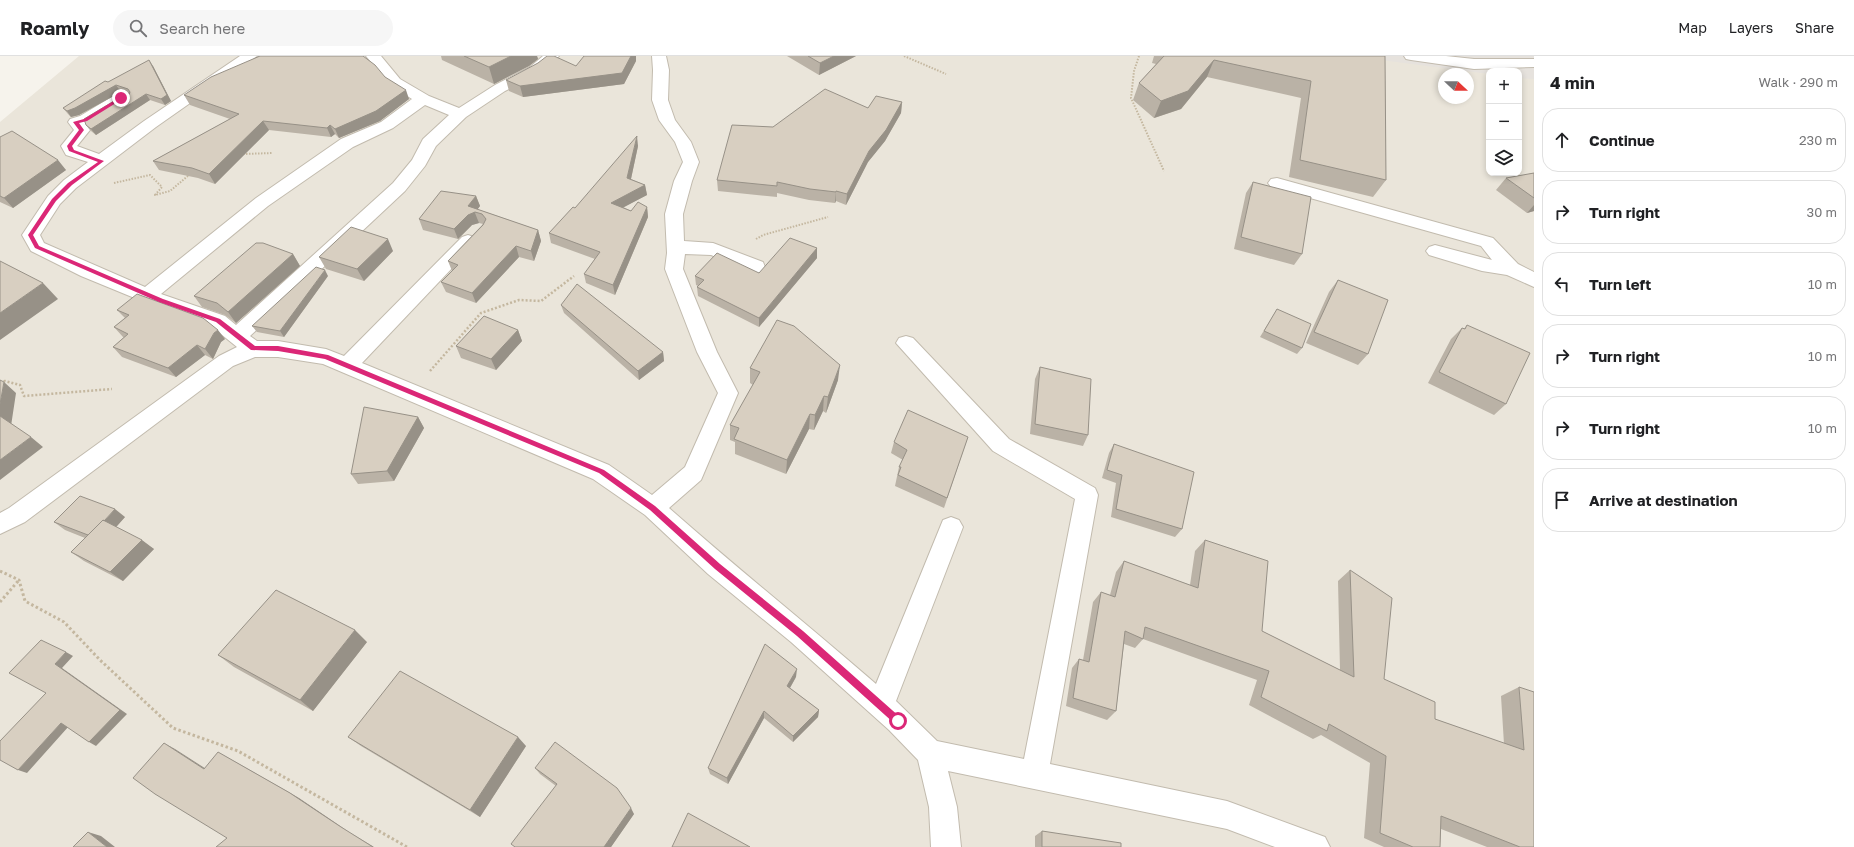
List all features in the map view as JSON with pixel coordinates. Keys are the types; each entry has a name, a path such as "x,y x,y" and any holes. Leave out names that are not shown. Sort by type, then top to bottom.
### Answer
{"street":[{"path":"250,56 150,124 70,184 54,200 31,235 37,247 147,295 218,321 246,342 326,357 601,472 653,508 718,566 800,634 880,705 930,753 1034,776 1227,815 1315,847"},
{"path":"373,56 395,82 423,99 460,114"},
{"path":"0,524 17,515 226,361 399,187 419,162 429,144 460,114 500,88 535,70 552,56"},
{"path":"653,508 693,473 728,393 707,352 674,269 676,247 674,214 683,181 691,162 683,142 667,120 660,100 662,70 659,56"},
{"path":"1410,56 1474,64 1529,64 1534,62"},
{"path":"102,161 72,151 69,146 82,130 76,122 85,120 121,98 125,99"},
{"path":"147,295 262,202 347,143 375,129 387,125 423,99"},
{"path":"1276,183 1487,242 1511,269"},
{"path":"347,366 478,230"},
{"path":"676,247 713,248 756,267"},
{"path":"1435,251 1482,265 1511,269 1534,280"},
{"path":"906,343 1001,445 1087,495 1034,776"},
{"path":"880,705 951,527"},
{"path":"930,753 943,807 946,847"}],"path":[{"path":"904,56 946,74"},
{"path":"1139,56 1134,71 1131,98 1164,171"},
{"path":"242,154 273,153"},
{"path":"108,184 150,175 162,187 155,195 170,191 191,173"},
{"path":"713,248 723,240 752,242 763,235 786,230 828,217"},
{"path":"412,392 481,313 519,300 541,301 574,276"},
{"path":"0,382 5,381 20,386 24,396 112,389"},
{"path":"0,571 19,580 25,601 64,622 100,660 173,728 238,751 407,847"},
{"path":"0,602 19,580"}],"shaded area":[{"path":"79,56 1534,56 1534,847 0,847 0,122"},
{"path":"1350,56 1534,56 1534,79 1522,78 1522,68 1486,68 1486,74 1474,72 1474,68 1443,68"}],"building":[{"path":"260,56 363,56 375,65 385,77 406,90 376,111 335,129 330,125 327,128 263,121 209,174 192,168 153,161 239,114 184,95 211,77"},
{"path":"464,56 511,56 489,67"},
{"path":"547,56 554,56 576,66 584,56 631,56 622,73 520,86 506,80 538,63"},
{"path":"808,56 834,56 820,63"},
{"path":"1164,56 1385,56 1386,180 1300,160 1311,81 1214,60 1188,91 1161,101 1139,83"},
{"path":"149,60 167,95 161,99 146,94 91,129 86,125 84,119 119,98 128,97 130,92 128,89 116,85 75,108 67,111 63,108 105,81 108,82"},
{"path":"825,89 868,108 876,96 902,102 886,130 869,151 847,194 836,191 810,189 777,182 777,186 717,180 732,125 773,127"},
{"path":"12,131 58,160 4,198 0,196 0,137"},
{"path":"637,136 627,178 645,185 611,203 631,211 638,202 647,207 613,285 584,274 600,252 549,233 573,207 575,208"},
{"path":"1534,173 1534,198 1506,178"},
{"path":"1253,182 1311,197 1302,254 1241,237"},
{"path":"441,191 476,196 468,206 538,230 531,251 516,246 472,293 441,282 458,265 448,261 483,225 486,219 482,214 475,212 468,215 454,229 419,219"},
{"path":"351,227 388,239 357,269 319,257"},
{"path":"790,238 817,248 759,318 697,287 704,280 695,276 717,253 759,273"},
{"path":"256,243 263,243 293,254 228,312 217,303 194,296"},
{"path":"0,261 43,283 0,313"},
{"path":"316,267 325,270 280,331 252,326"},
{"path":"1338,280 1388,300 1368,354 1314,332"},
{"path":"577,284 663,352 638,371 561,305"},
{"path":"137,294 203,318 218,330 214,333 205,349 197,345 168,368 113,347 128,334 114,327 129,315 117,310"},
{"path":"1277,309 1311,324 1302,348 1264,331"},
{"path":"484,316 518,330 491,359 456,346"},
{"path":"777,320 794,326 840,365 828,397 824,396 815,415 810,414 787,460 734,439 739,428 730,425 760,372 750,368"},
{"path":"1467,325 1530,353 1506,404 1439,372 1462,328 1465,329"},
{"path":"1040,367 1091,379 1088,435 1035,424"},
{"path":"0,380 4,382 0,404"},
{"path":"364,407 418,417 387,471 351,474"},
{"path":"908,410 968,437 947,498 898,475 901,467 899,467 907,450 894,442"},
{"path":"0,416 31,437 0,460"},
{"path":"1114,444 1194,472 1182,529 1116,509 1122,475 1107,470"},
{"path":"80,496 115,509 88,535 54,522"},
{"path":"103,520 142,540 110,572 71,552"},
{"path":"1205,540 1268,561 1262,631 1354,677 1350,570 1392,598 1384,679 1435,702 1435,719 1524,750 1519,687 1534,692 1534,847 1520,847 1441,816 1440,847 1413,847 1380,833 1386,756 1329,724 1327,731 1261,697 1269,671 1145,627 1143,639 1125,631 1116,711 1073,698 1079,659 1089,662 1101,592 1115,597 1124,561 1198,588"},
{"path":"276,590 355,630 300,700 218,655"},
{"path":"41,640 66,652 55,664 120,710 89,742 61,723 18,770 0,760 0,741 46,693 9,673"},
{"path":"765,644 797,669 787,686 819,710 793,736 764,711 727,778 708,768"},
{"path":"400,671 518,737 470,810 348,737"},
{"path":"555,742 617,788 631,808 604,847 515,847 511,844 557,784 535,768"},
{"path":"164,743 204,769 218,752 290,793 373,847 216,847 227,838 155,794 133,778"},
{"path":"688,813 750,847 672,847"},
{"path":"1042,831 1121,843 1121,847 1042,847"},
{"path":"88,832 107,847 73,847"}],"route":[{"path":"121,98 85,120 76,122 82,130 69,146 72,151 102,161 70,184 54,200 31,235 37,247 161,301 218,321 254,348 278,348 326,357 497,427 601,472 653,508 718,566 800,634 898,721"}]}
